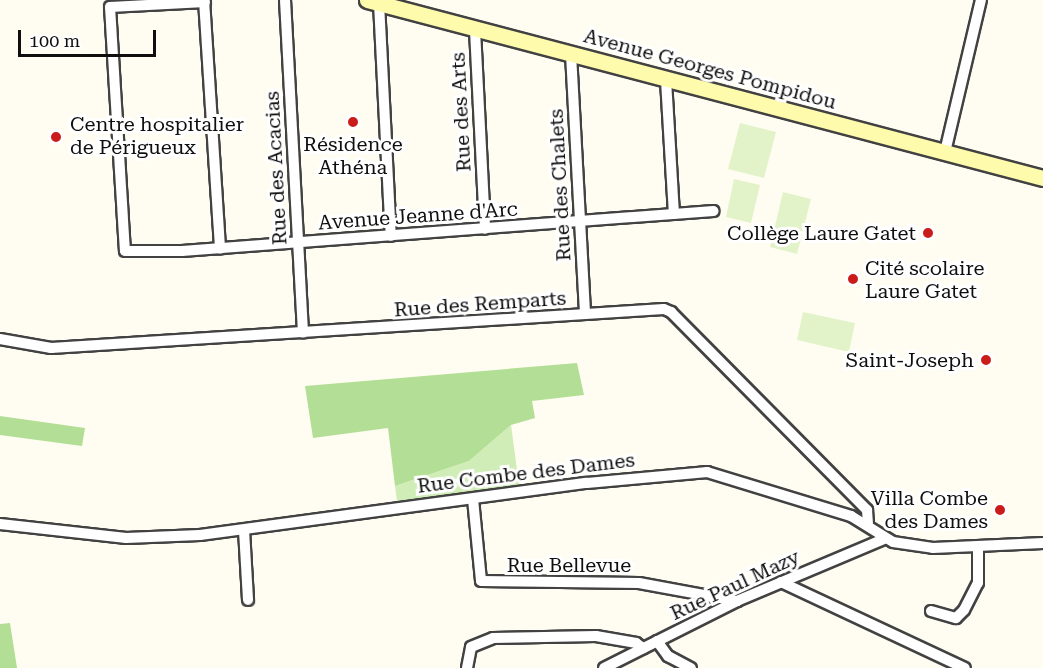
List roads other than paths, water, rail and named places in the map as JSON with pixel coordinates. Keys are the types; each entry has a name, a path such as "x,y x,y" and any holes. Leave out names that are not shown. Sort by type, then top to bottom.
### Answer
{"main road":[{"name":"Avenue Georges Pompidou","path":"373,2 1043,178"}],"street":[{"name":"Rue des Acacias","path":"285,0 303,333"},
{"path":"945,152 981,0"},
{"name":"Avenue Jeanne d'Arc","path":"205,1 110,7 125,251 220,248 713,211"},
{"path":"205,1 220,248"},
{"path":"373,2 392,236"},
{"name":"Rue des Arts","path":"475,30 485,229"},
{"name":"Rue des Chalets","path":"571,54 585,314"},
{"path":"666,80 674,214"},
{"name":"Rue des Remparts","path":"0,339 51,348 664,309 671,312 867,510 868,523"},
{"name":"Rue Combe des Dames","path":"3,527 140,539 244,530 587,483 707,472 809,500 868,523 884,539"},
{"name":"Rue Bellevue","path":"473,499 481,582 639,583 737,601"},
{"path":"244,530 248,600"},
{"path":"884,539 933,548 1043,543"},
{"name":"Rue Paul Mazy","path":"604,668 737,601 884,539"},
{"path":"931,611 956,618 964,610 978,584 978,546"},
{"path":"781,582 965,668"},
{"path":"467,668 471,647 493,638 596,636 636,643 643,648"},
{"path":"657,641 668,656 691,668"}],"place":[{"name":"Résidence Athéna","path":"353,122"},
{"name":"Centre hospitalier de Périgueux","path":"56,137"},
{"name":"Collège Laure Gatet","path":"928,233"},
{"name":"Cité scolaire Laure Gatet","path":"853,279"},
{"name":"Saint-Joseph","path":"986,360"},
{"name":"Villa Combe des Dames","path":"1000,510"}]}
